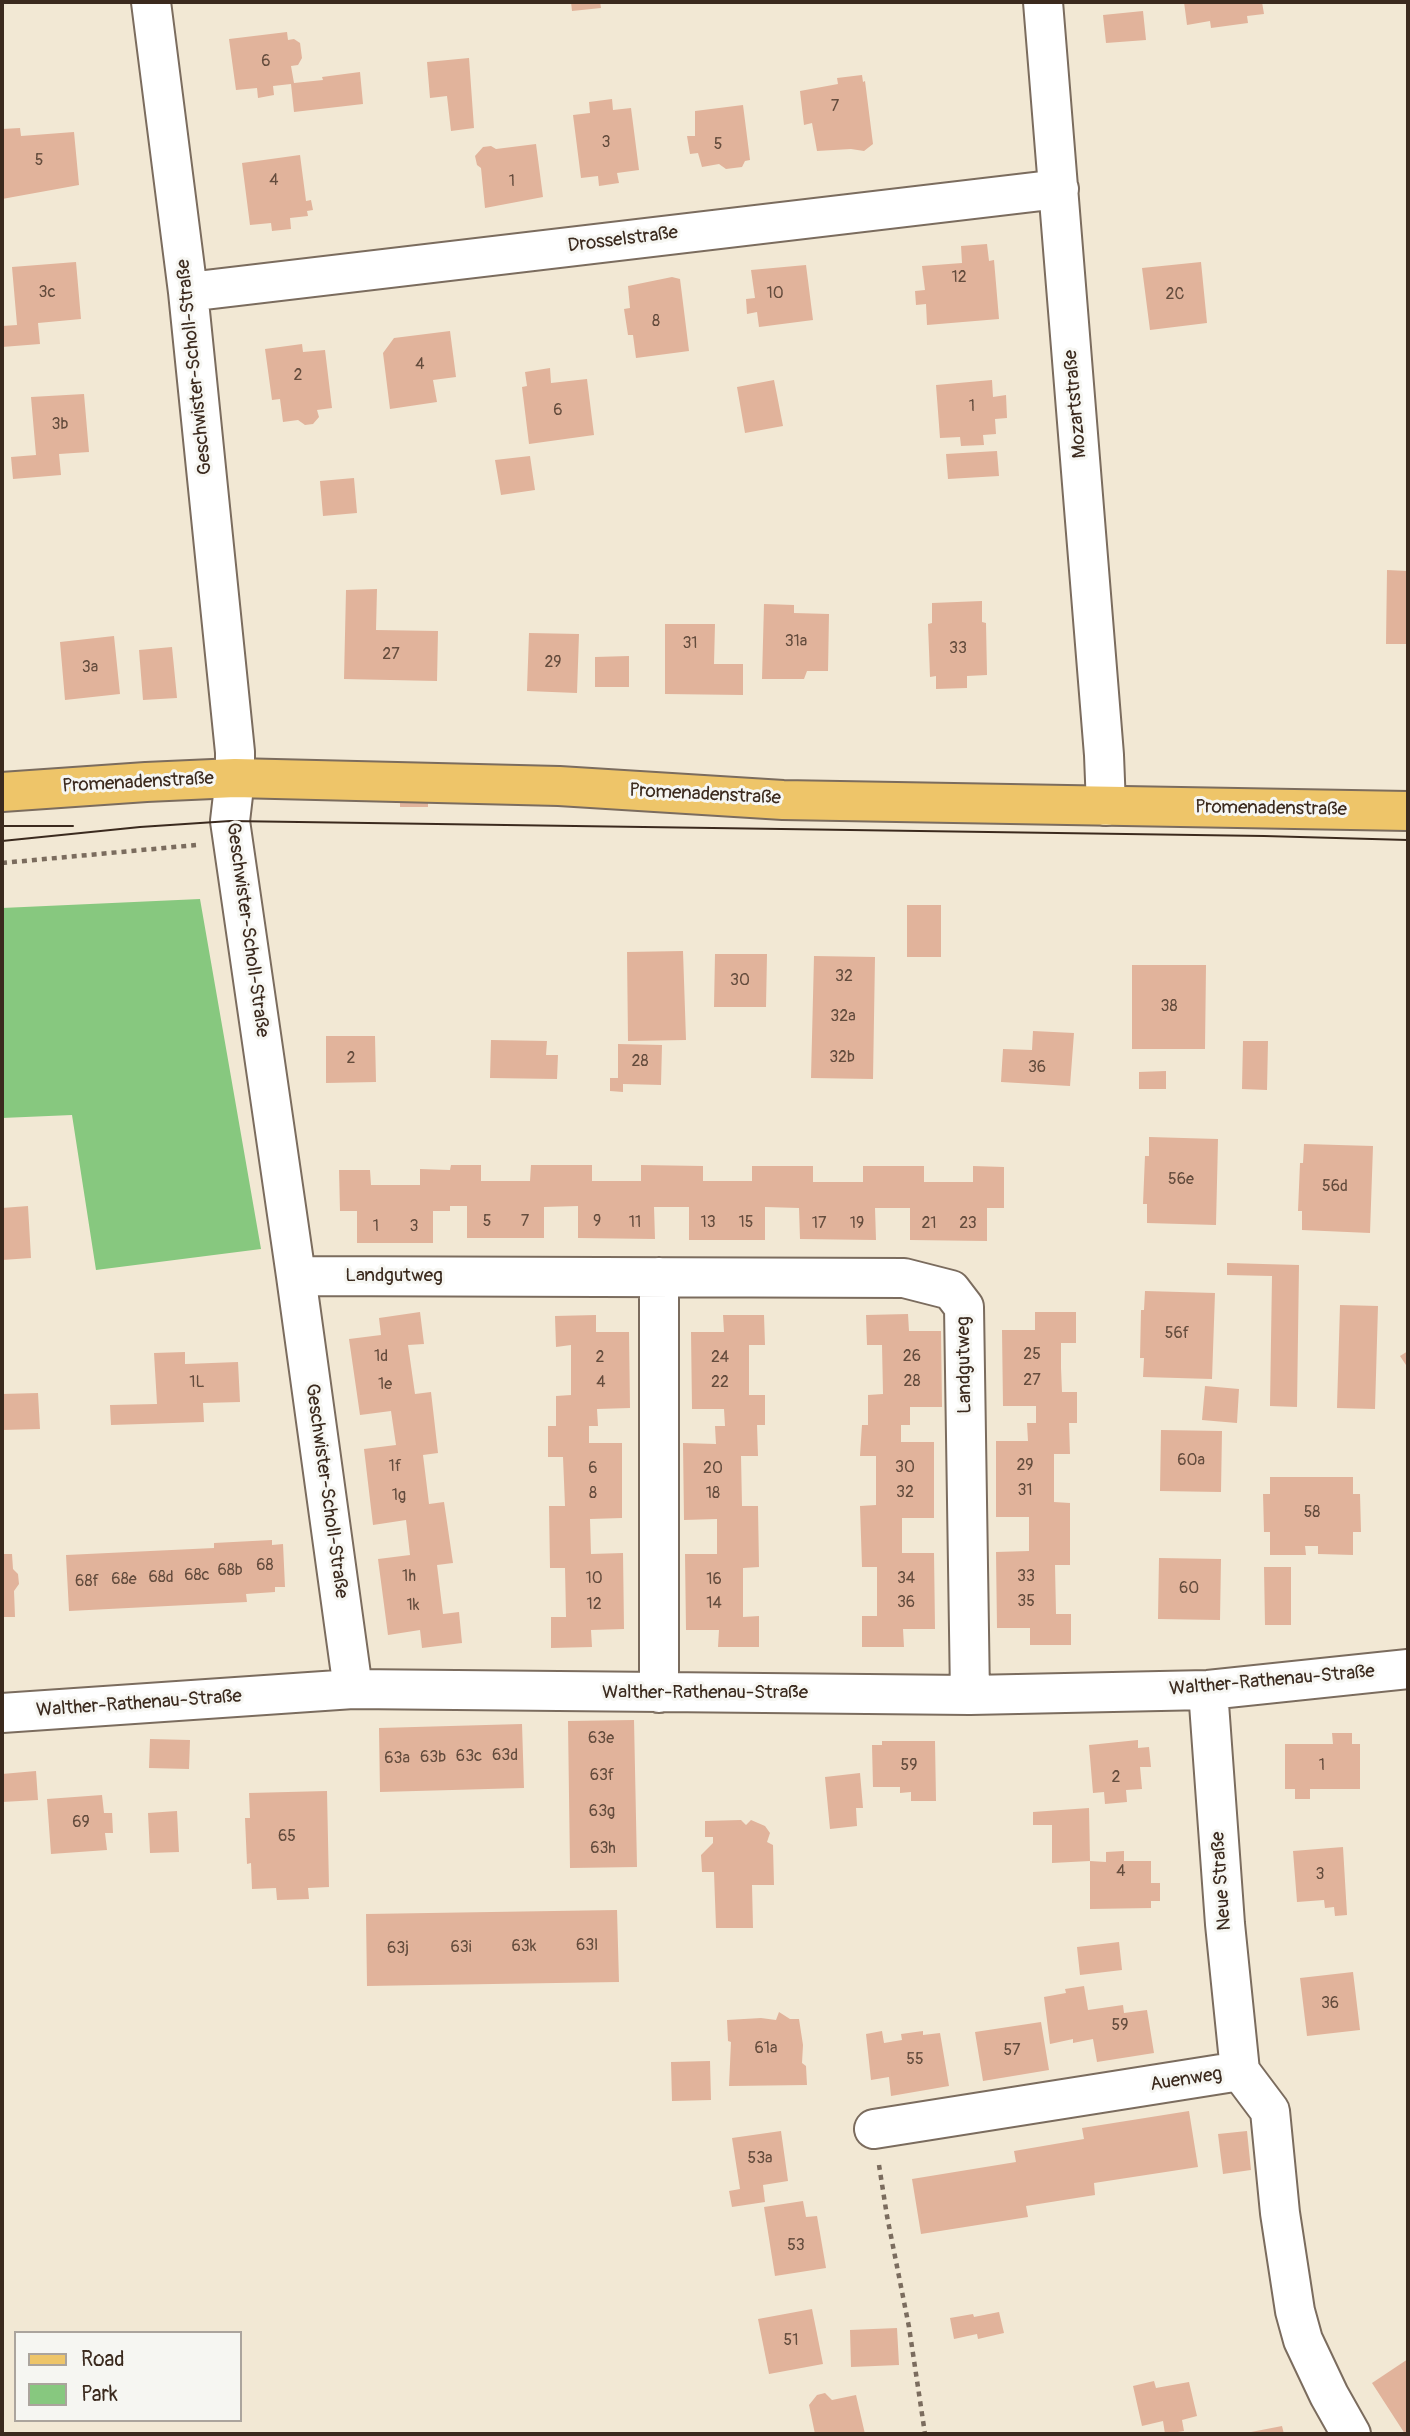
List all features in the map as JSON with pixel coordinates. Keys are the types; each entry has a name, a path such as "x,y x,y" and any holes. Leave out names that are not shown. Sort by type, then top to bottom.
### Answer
{"main road":[{"name":"Promenadenstraße","path":"2,792 235,778 570,786 783,800 1408,811"}],"street":[{"name":"Geschwister-Scholl-Straße","path":"150,2 188,292 235,752 230,821 232,842 353,1689"},
{"name":"Mozartstraße","path":"1042,2 1103,741 1105,806"},
{"name":"Drosselstraße","path":"188,292 1059,189"},
{"name":"Landgutweg","path":"296,1276 904,1278 951,1290 964,1307 970,1695"},
{"path":"659,1278 659,1693"},
{"name":"Walther-Rathenau-Straße","path":"2,1713 353,1689 970,1695 1208,1690 1408,1669"},
{"name":"Neue Straße","path":"1208,1690 1225,1924 1240,2071"},
{"name":"Auenweg","path":"874,2129 1240,2071 1270,2111 1280,2213 1295,2312 1303,2340 1351,2434"}],"path":[{"path":"2,863 232,842"},
{"path":"874,2129 925,2434"}],"green space":[{"path":"200,899 261,1249 96,1270 72,1115 2,1118 2,908"}],"building":[{"path":"571,2 600,2 601,8 572,11"},
{"path":"1184,2 1262,2 1264,14 1247,16 1248,23 1211,28 1210,21 1187,25"},
{"path":"1143,11 1146,40 1106,43 1103,15"},
{"path":"287,32 288,40 294,39 300,43 302,58 298,65 291,66 294,83 360,72 363,104 294,112 291,84 273,86 274,95 258,98 257,88 236,90 229,39"},
{"path":"469,58 474,128 451,131 447,96 430,98 427,62"},
{"path":"862,75 873,144 864,151 817,151 812,123 804,125 800,91 838,84 837,78"},
{"path":"612,99 613,110 631,108 639,170 617,173 619,183 599,186 598,176 581,178 573,115 590,113 589,102"},
{"path":"743,105 750,160 745,161 742,167 726,169 719,164 702,167 698,153 690,154 687,136 695,136 695,111"},
{"path":"20,128 21,136 74,132 79,185 2,199 2,129"},
{"path":"536,144 543,197 485,208 481,168 477,165 475,156 483,147 491,146 496,149"},
{"path":"300,155 306,201 311,200 313,210 307,211 308,216 290,218 291,229 272,231 271,223 250,225 242,163"},
{"path":"987,244 989,261 994,260 999,319 927,325 926,304 916,305 915,291 925,290 922,266 962,263 961,246"},
{"path":"76,262 81,319 38,323 40,344 2,347 2,326 17,325 12,267"},
{"path":"1201,262 1207,323 1150,330 1142,268"},
{"path":"806,265 813,320 759,327 757,312 747,314 746,299 755,298 751,270"},
{"path":"672,277 680,279 689,351 636,358 633,335 628,335 624,309 630,308 628,286"},
{"path":"450,331 456,377 433,380 437,402 390,409 383,353 394,338"},
{"path":"302,344 303,352 325,350 332,408 317,410 319,417 313,424 305,425 298,420 283,422 280,399 272,400 265,349"},
{"path":"550,368 551,383 587,379 594,435 529,444 522,387 527,386 525,372"},
{"path":"774,380 783,426 745,433 737,387"},
{"path":"992,380 993,397 1006,395 1007,418 995,419 996,434 983,435 984,445 961,446 960,437 940,438 936,385"},
{"path":"84,394 89,452 59,454 61,475 13,479 11,457 36,455 31,397"},
{"path":"997,451 999,476 948,479 946,454"},
{"path":"530,456 535,490 501,495 495,460"},
{"path":"354,478 357,513 323,516 320,481"},
{"path":"1387,570 1408,571 1408,644 1386,644"},
{"path":"377,589 376,630 438,631 437,681 344,679 346,590"},
{"path":"982,601 982,622 986,623 987,675 967,676 967,688 936,689 936,676 930,677 928,624 932,623 932,603"},
{"path":"764,604 794,605 794,613 829,614 828,671 807,671 804,679 762,679"},
{"path":"665,624 715,624 714,664 743,664 743,695 665,694"},
{"path":"529,633 579,634 577,693 527,691"},
{"path":"114,636 120,694 65,700 60,642"},
{"path":"172,647 177,698 143,700 139,650"},
{"path":"629,656 629,687 595,687 595,657"},
{"path":"400,798 428,798 428,807 400,807"},
{"path":"907,905 941,905 941,957 907,957"},
{"path":"683,951 686,1040 628,1041 627,952"},
{"path":"715,954 767,954 766,1007 714,1007"},
{"path":"814,956 875,957 873,1079 811,1078"},
{"path":"1132,965 1206,965 1205,1049 1132,1049"},
{"path":"1033,1031 1074,1033 1070,1086 1001,1082 1003,1049 1032,1050"},
{"path":"326,1036 375,1036 376,1082 326,1083"},
{"path":"491,1040 547,1041 546,1055 558,1055 557,1079 490,1078"},
{"path":"1243,1041 1268,1041 1267,1090 1242,1089"},
{"path":"618,1044 662,1045 661,1085 623,1084 623,1092 610,1091 610,1078 618,1078"},
{"path":"1166,1071 1166,1089 1139,1089 1139,1072"},
{"path":"1149,1137 1218,1139 1216,1225 1147,1223 1147,1204 1143,1204 1145,1156 1149,1156"},
{"path":"1304,1144 1373,1146 1370,1233 1302,1230 1302,1211 1298,1211 1300,1163 1303,1163"},
{"path":"451,1165 481,1165 481,1181 530,1181 531,1165 592,1165 592,1181 641,1181 641,1165 703,1166 703,1181 752,1181 752,1166 813,1166 813,1182 863,1182 863,1166 924,1166 924,1182 973,1182 973,1166 1004,1167 1004,1208 987,1208 987,1241 910,1240 910,1208 875,1208 876,1240 800,1239 799,1208 765,1207 765,1240 689,1240 689,1207 654,1207 655,1239 578,1238 578,1206 544,1207 544,1238 467,1238 467,1206 450,1206 450,1211 433,1211 433,1243 357,1243 357,1211 340,1211 339,1170 370,1170 371,1185 420,1185 420,1169 450,1170"},
{"path":"28,1206 31,1258 2,1260 2,1208"},
{"path":"1227,1263 1299,1265 1297,1407 1270,1406 1272,1276 1227,1275"},
{"path":"1145,1291 1215,1293 1212,1379 1143,1377 1144,1358 1140,1358 1141,1310 1144,1310"},
{"path":"1340,1305 1378,1306 1375,1409 1337,1408"},
{"path":"420,1312 424,1344 408,1345 415,1394 431,1392 438,1453 423,1455 429,1504 444,1502 453,1563 437,1565 443,1614 459,1612 462,1643 422,1648 420,1630 388,1635 378,1559 410,1555 406,1520 373,1525 364,1449 396,1445 391,1411 360,1415 349,1339 381,1335 379,1318"},
{"path":"1035,1312 1076,1312 1076,1343 1061,1343 1061,1368 1062,1392 1077,1392 1077,1423 1069,1423 1070,1454 1054,1454 1054,1502 1070,1503 1070,1565 1055,1565 1056,1614 1071,1614 1071,1645 1030,1645 1030,1628 997,1628 996,1552 1029,1551 1029,1517 996,1517 996,1441 1028,1441 1027,1423 1036,1423 1036,1406 1003,1406 1002,1330 1035,1330"},
{"path":"908,1314 909,1331 941,1331 942,1407 910,1407 910,1425 901,1425 901,1442 934,1442 934,1518 902,1518 902,1553 934,1553 935,1629 903,1629 904,1647 862,1647 862,1616 877,1616 877,1567 862,1567 860,1506 876,1505 876,1456 860,1456 862,1425 868,1425 868,1395 883,1394 882,1345 867,1345 866,1315"},
{"path":"596,1315 596,1332 629,1332 630,1408 597,1409 598,1426 589,1426 589,1443 622,1443 622,1518 590,1519 591,1554 623,1553 624,1629 591,1630 592,1647 551,1648 551,1617 566,1617 565,1568 550,1568 549,1506 565,1506 563,1457 548,1457 548,1426 556,1426 556,1396 571,1395 571,1345 556,1347 555,1316"},
{"path":"723,1315 764,1315 765,1345 749,1345 749,1395 765,1395 765,1425 757,1425 758,1456 741,1456 742,1506 758,1506 759,1567 743,1568 743,1617 759,1616 759,1647 718,1647 719,1630 686,1630 685,1554 717,1554 717,1519 684,1520 683,1443 716,1444 715,1426 725,1426 724,1409 692,1409 691,1332 724,1332"},
{"path":"1408,1351 1408,1368 1400,1356"},
{"path":"185,1352 185,1364 238,1362 240,1402 203,1403 204,1422 111,1425 110,1405 157,1404 154,1353"},
{"path":"1205,1386 1239,1389 1237,1423 1202,1420"},
{"path":"38,1393 40,1429 2,1430 2,1394"},
{"path":"1161,1430 1222,1431 1221,1492 1160,1491"},
{"path":"1270,1477 1353,1477 1353,1494 1360,1494 1361,1532 1353,1532 1353,1555 1318,1554 1318,1546 1305,1546 1306,1555 1270,1555 1270,1532 1264,1532 1263,1494 1270,1494"},
{"path":"272,1540 272,1545 283,1544 285,1587 275,1587 275,1592 246,1594 247,1602 69,1611 66,1555 214,1548 214,1543"},
{"path":"2,1554 12,1554 13,1569 18,1574 19,1584 14,1591 15,1617 2,1617"},
{"path":"1159,1558 1221,1559 1220,1620 1158,1619"},
{"path":"1264,1567 1291,1567 1291,1625 1265,1625"},
{"path":"634,1720 637,1867 570,1868 568,1721"},
{"path":"522,1724 524,1788 380,1792 379,1728"},
{"path":"1332,1733 1352,1733 1352,1744 1360,1744 1360,1789 1310,1789 1310,1799 1295,1799 1295,1789 1285,1789 1285,1744 1333,1744"},
{"path":"150,1739 190,1740 189,1769 149,1768"},
{"path":"1138,1740 1138,1748 1149,1747 1151,1767 1140,1767 1142,1789 1126,1790 1127,1802 1105,1804 1104,1792 1093,1793 1089,1745"},
{"path":"882,1741 935,1741 936,1801 911,1801 911,1792 900,1793 900,1787 873,1787 872,1745 882,1745"},
{"path":"36,1771 38,1800 2,1802 2,1774"},
{"path":"860,1773 863,1808 856,1808 857,1826 830,1829 825,1777"},
{"path":"327,1791 329,1887 308,1888 309,1899 277,1900 276,1888 252,1889 251,1863 247,1864 245,1818 250,1818 249,1793"},
{"path":"102,1795 104,1813 112,1813 113,1833 105,1833 107,1850 51,1854 47,1799"},
{"path":"1089,1808 1090,1861 1052,1863 1052,1825 1033,1825 1033,1812"},
{"path":"177,1811 179,1852 150,1853 148,1813"},
{"path":"741,1820 746,1825 751,1820 765,1826 770,1833 767,1842 773,1845 774,1885 752,1885 753,1928 716,1928 714,1872 702,1872 701,1855 713,1843 713,1837 705,1837 705,1821"},
{"path":"1343,1847 1347,1915 1335,1916 1334,1907 1325,1908 1324,1900 1297,1902 1293,1851"},
{"path":"1124,1851 1124,1861 1151,1861 1151,1883 1160,1883 1160,1901 1151,1901 1151,1908 1090,1909 1090,1861 1106,1862 1106,1852"},
{"path":"617,1910 619,1982 367,1986 366,1914"},
{"path":"1119,1942 1122,1970 1080,1975 1077,1947"},
{"path":"1353,1972 1360,2030 1307,2036 1300,1978"},
{"path":"1084,1986 1088,2010 1123,2005 1124,2013 1147,2010 1154,2053 1097,2062 1093,2039 1073,2043 1073,2039 1050,2044 1044,1997 1066,1993 1065,1989"},
{"path":"779,2012 790,2019 799,2019 803,2045 802,2063 806,2066 807,2085 729,2086 731,2042 728,2041 727,2020 776,2020"},
{"path":"1041,2022 1049,2070 983,2081 975,2032"},
{"path":"882,2031 884,2043 902,2040 901,2034 923,2031 923,2035 940,2033 949,2086 891,2096 889,2077 871,2080 866,2034"},
{"path":"710,2061 711,2100 672,2101 671,2062"},
{"path":"1189,2111 1198,2167 1094,2183 1095,2195 1026,2206 1028,2217 921,2234 912,2179 1016,2162 1014,2151 1084,2139 1082,2128"},
{"path":"781,2131 788,2181 763,2185 765,2202 732,2207 729,2191 740,2189 732,2138"},
{"path":"1247,2131 1251,2170 1223,2174 1218,2134"},
{"path":"803,2201 806,2217 817,2216 826,2268 775,2276 764,2207"},
{"path":"812,2309 823,2364 769,2374 758,2319"},
{"path":"999,2312 1004,2333 978,2339 977,2334 954,2339 950,2318"},
{"path":"897,2328 899,2365 851,2367 850,2330"},
{"path":"1408,2359 1408,2434 1405,2434 1372,2383"},
{"path":"1154,2381 1156,2388 1189,2382 1197,2416 1182,2420 1184,2431 1165,2434 1163,2421 1142,2426 1133,2386"},
{"path":"825,2393 832,2400 856,2395 865,2434 815,2434 809,2405 817,2395"},
{"path":"1282,2426 1284,2434 1246,2433"}],"tram line":[{"path":"2,841 230,821 1408,840"},
{"path":"2,826 73,826"}]}
